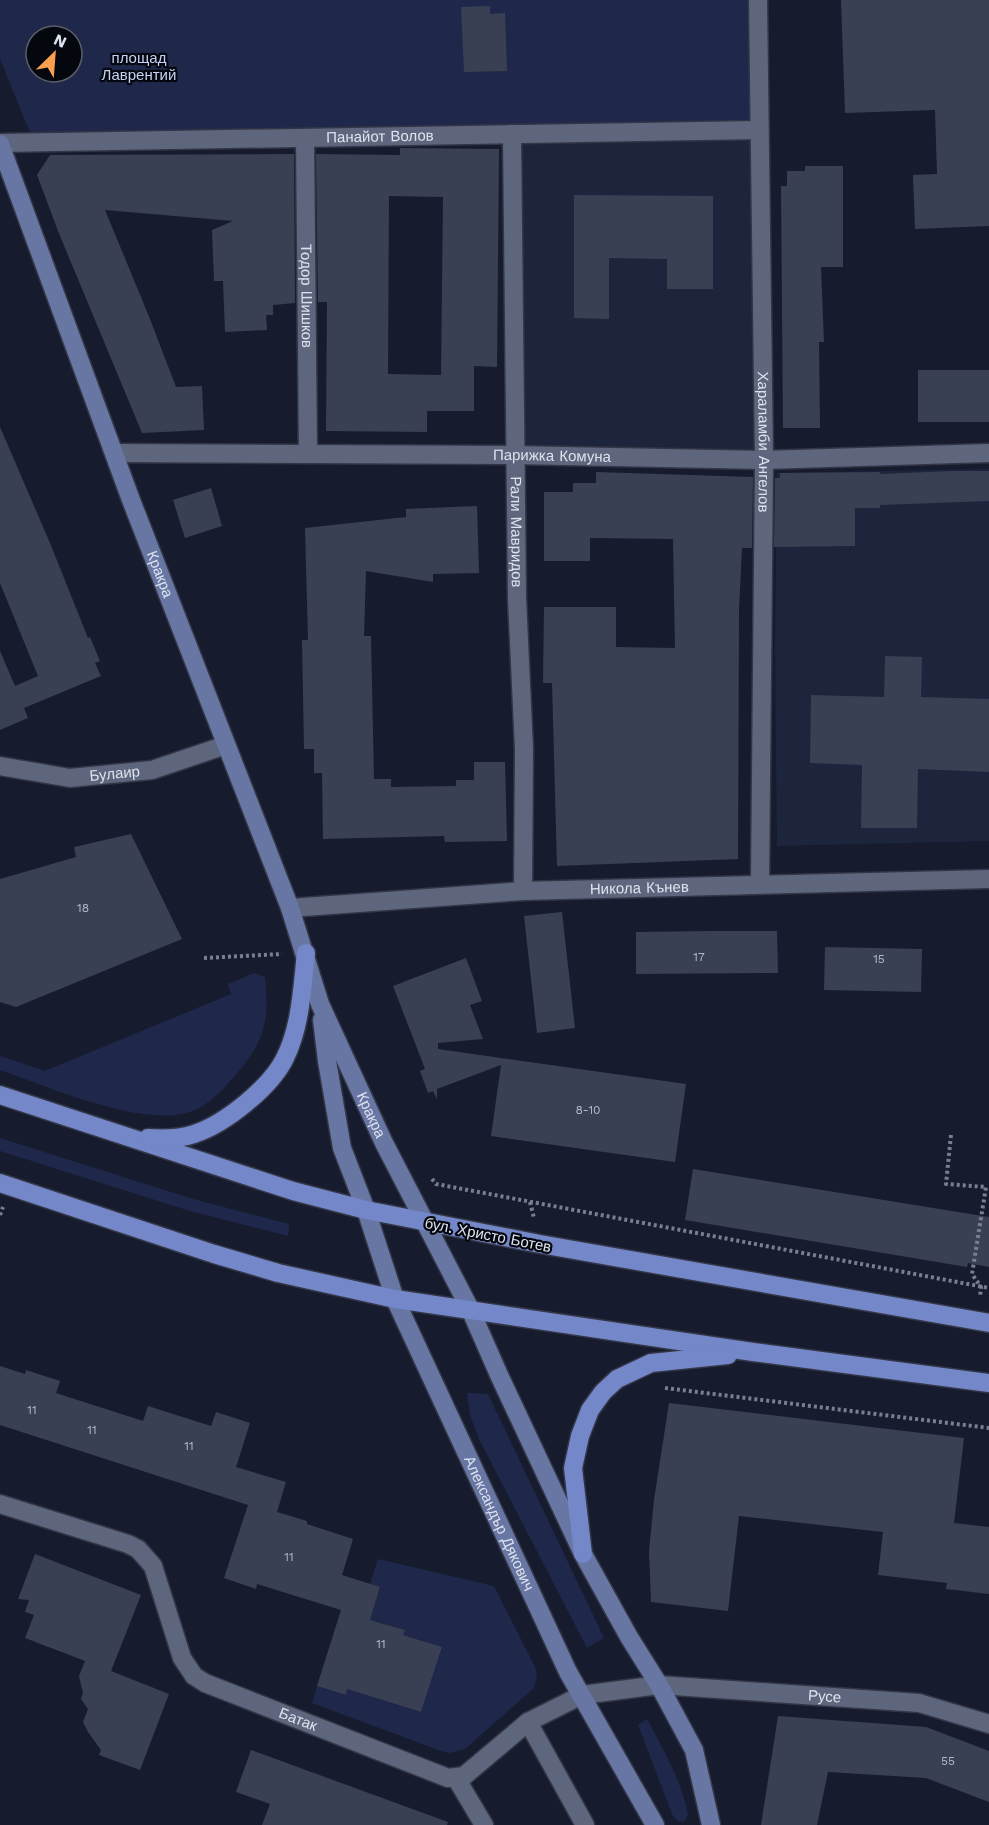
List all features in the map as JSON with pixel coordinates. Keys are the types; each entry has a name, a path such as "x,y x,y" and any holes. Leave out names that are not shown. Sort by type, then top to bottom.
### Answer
{"main road":[{"path":"130,1137 168,1139 194,1134 224,1119 267,1084 285,1058 298,1019 306,953"},
{"name":"бул. Христо Ботев","path":"0,1095 293,1191 366,1210 425,1223 989,1323"},
{"path":"0,1183 278,1273 395,1299 753,1352 989,1383"},
{"path":"584,1554 573,1468 580,1436 590,1410 603,1392 617,1379 651,1363 753,1352"}],"street":[{"name":"Хараламби Ангелов","path":"758,0 764,460 760,884"},
{"name":"Панайот Волов","path":"0,144 759,130"},
{"name":"Рали Мавридов","path":"512,134 514,455 517,598 524,749 523,891"},
{"name":"Тодор Шишков","path":"305,138 308,454"},
{"name":"Кракра","path":"0,144 114,453 306,953 320,1004 342,1148 366,1210"},
{"name":"Парижка Комуна","path":"114,453 514,455 764,460 989,453"},
{"name":"Булаир","path":"0,766 70,778 152,770 226,745"},
{"name":"Никола Кънев","path":"290,908 523,891 989,879"},
{"name":"Кракра","path":"320,1004 384,1143 425,1223"},
{"name":"Александър Дякович","path":"366,1210 395,1299 568,1672 655,1825"},
{"path":"425,1223 470,1309 503,1385 584,1554 694,1750 711,1825"},
{"name":"Батак","path":"0,1504 128,1544 146,1556 153,1566 182,1658 194,1676 205,1683 440,1776 456,1778"},
{"path":"484,1825 456,1778 464,1776 528,1722 582,1695 659,1684"},
{"name":"Русе","path":"659,1684 919,1703 989,1724"},
{"path":"528,1722 585,1825"}],"path":[{"path":"204,958 306,953"},
{"path":"951,1135 946,1184 986,1187 972,1274"},
{"path":"429,1175 436,1184 989,1288"},
{"path":"655,1387 989,1428"}],"shaded area":[{"path":"759,130 764,460 514,455 512,134"},
{"path":"989,469 989,841 777,846 775,649 777,473"}],"green space":[{"name":"площад Лаврентий","path":"0,0 750,0 750,121 31,135 0,59"},
{"path":"254,973 265,977 266,1016 260,1038 239,1071 213,1098 195,1110 175,1115 151,1115 125,1111 70,1095 0,1070 0,1056 45,1071 231,994 228,984"},
{"path":"0,1138 193,1199 289,1224 288,1236 190,1211 0,1151"},
{"path":"467,1393 488,1394 604,1638 587,1648 480,1441 470,1415"},
{"path":"378,1559 494,1586 535,1667 537,1675 534,1688 465,1749 450,1753 441,1751 312,1703 317,1686 346,1695 347,1689 421,1712 442,1648 408,1636 402,1639 404,1630 376,1621 365,1635 380,1588 370,1584"},
{"path":"647,1719 682,1791 688,1815 684,1822 678,1821 673,1816 638,1725"}],"building":[{"path":"841,0 989,0 989,226 915,229 913,175 937,174 935,110 845,113"},
{"path":"490,6 490,14 505,13 507,71 464,72 461,7"},
{"path":"400,148 499,149 497,367 474,366 474,411 427,411 427,432 326,431 327,302 318,302 316,154 400,155","holes":["389,196 443,197 441,375 388,374"]},
{"path":"294,154 295,303 273,305 273,315 266,315 267,330 225,332 223,281 214,281 212,230 233,221 105,210 176,387 202,386 204,430 142,433 37,175 50,155"},
{"path":"805,166 843,166 843,267 821,267 824,342 819,342 820,428 783,428 781,186 787,186 787,171 805,171"},
{"path":"574,195 713,196 713,289 667,289 667,259 609,258 609,319 574,318"},
{"path":"918,370 989,370 989,422 918,422"},
{"path":"0,427 88,638 90,637 100,661 95,663 101,676 24,708 28,718 0,730 0,651 15,686 38,676 0,583"},
{"path":"989,471 989,501 855,508 855,546 774,547 775,478 780,478 780,473 880,472 880,474"},
{"path":"596,472 753,477 752,548 742,548 739,610 738,859 557,866 552,683 543,683 544,607 616,607 616,647 675,648 673,539 590,538 590,561 544,561 544,492 573,492 573,483 596,483"},
{"path":"211,488 222,526 185,538 173,500"},
{"path":"477,506 479,573 433,574 433,582 366,571 364,636 371,636 374,779 391,779 391,787 456,786 456,780 474,780 474,762 505,762 507,841 445,842 444,836 323,839 322,773 314,773 314,749 304,749 302,640 308,640 305,528 406,517 406,509"},
{"path":"885,656 922,657 921,697 989,699 989,772 918,769 917,828 861,828 862,765 810,763 811,695 884,697"},
{"path":"131,834 182,939 16,1007 0,1002 0,879 76,857 74,847"},
{"path":"562,912 575,1028 537,1033 524,916"},
{"path":"777,931 778,973 636,974 636,932"},
{"path":"825,947 922,949 921,992 824,990"},
{"path":"466,958 482,1001 470,1005 483,1039 438,1043 438,1049 686,1084 675,1162 491,1136 501,1065 437,1089 437,1099 433,1091 428,1093 420,1071 425,1069 393,986"},
{"path":"693,1169 989,1217 989,1267 968,1263 967,1267 685,1220"},
{"path":"0,1366 25,1374 26,1370 60,1381 56,1393 143,1421 148,1406 211,1426 216,1412 250,1423 236,1467 286,1482 277,1512 353,1539 342,1575 380,1587 370,1620 405,1630 403,1635 442,1647 421,1712 347,1689 346,1695 317,1686 341,1610 257,1584 256,1589 224,1578 248,1505 0,1425"},
{"path":"669,1403 964,1438 954,1523 989,1527 989,1594 946,1589 947,1583 878,1575 883,1532 739,1516 728,1611 651,1602 649,1551 654,1500"},
{"path":"35,1554 141,1595 111,1671 169,1694 140,1770 99,1755 101,1750 83,1722 88,1709 81,1699 83,1693 79,1676 85,1661 25,1638 34,1615 25,1612 29,1600 18,1599"},
{"path":"778,1716 926,1727 989,1751 989,1802 926,1778 828,1772 817,1825 761,1825"},
{"path":"251,1750 448,1822 447,1825 262,1825 270,1804 236,1792"}]}
